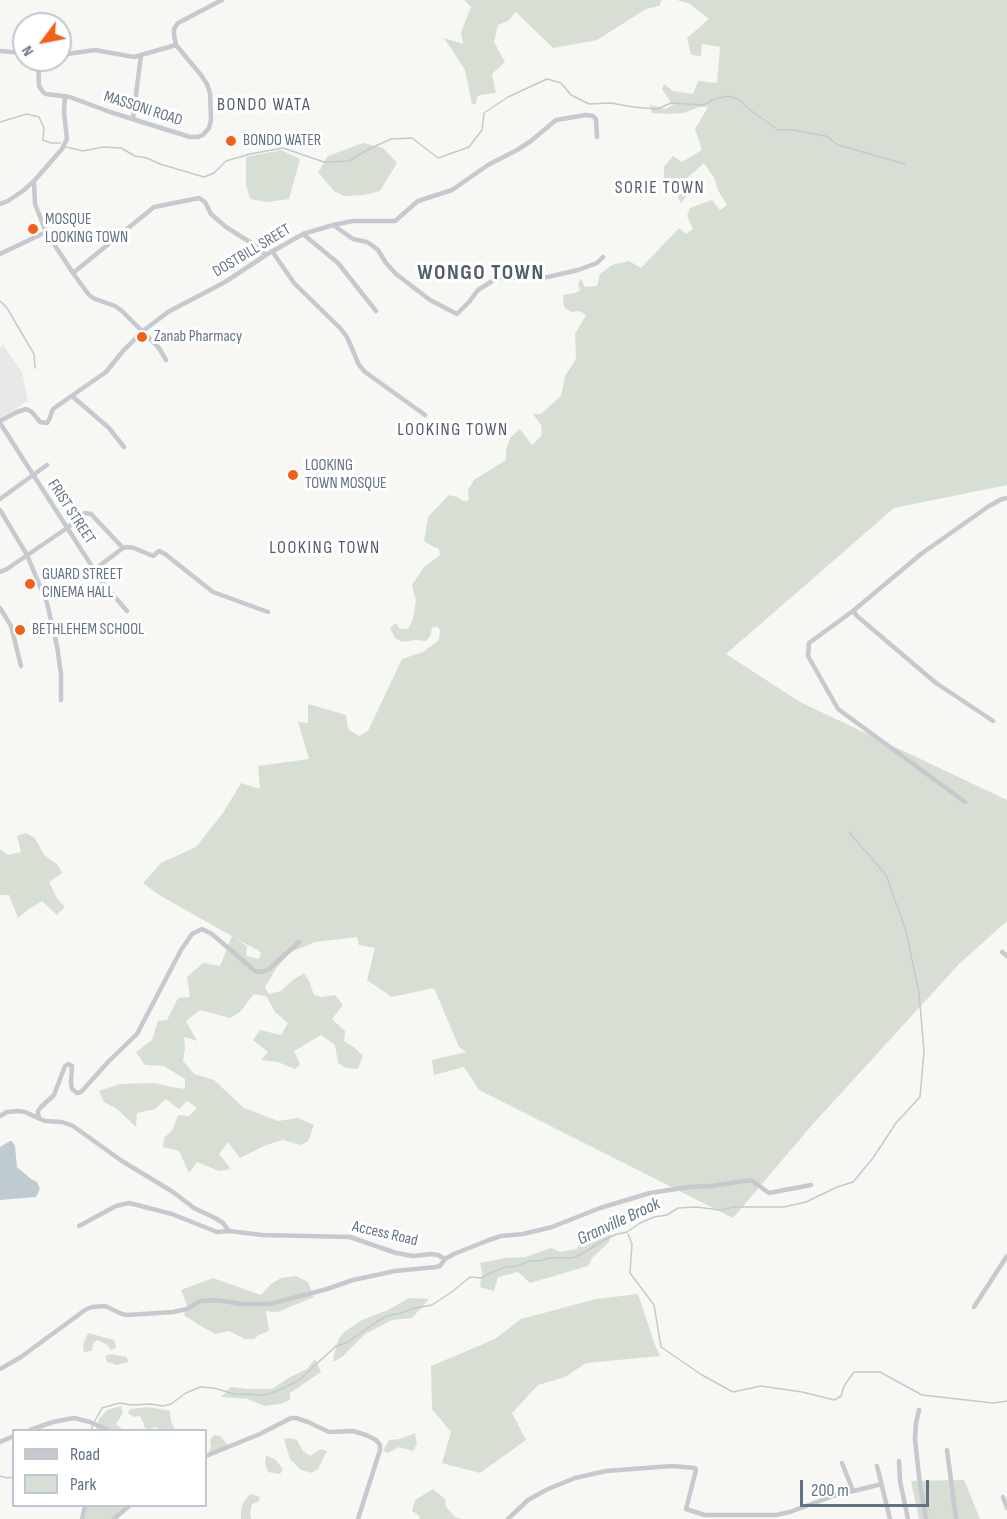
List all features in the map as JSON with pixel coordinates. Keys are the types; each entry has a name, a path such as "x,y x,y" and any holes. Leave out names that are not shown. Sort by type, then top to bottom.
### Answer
{"street":[{"path":"72,54 95,50 134,57 176,45 174,29 178,23 222,0"},
{"name":"MASSONI ROAD","path":"38,72 39,86 46,94 65,96 190,137 198,137 209,128 210,93 207,84 176,45"},
{"path":"133,119 141,56"},
{"path":"0,204 8,201 34,181 62,149 67,139 65,96"},
{"name":"DOSTBILL SREET","path":"0,422 26,409 32,412 40,422 46,423 53,409 106,372 143,331 168,312 225,282 303,234 353,221 395,221 418,201 452,190 488,165 531,141 556,120 593,116 596,119 597,137"},
{"path":"34,181 35,204 46,231 73,273 92,297 122,311 159,348 166,360"},
{"path":"73,273 154,207 199,198 205,202 211,214 226,227 266,255"},
{"path":"333,225 353,238 373,246 396,274 430,300 455,314 460,313 478,290 498,278 548,277 578,270 597,263 603,257"},
{"path":"0,254 46,231"},
{"path":"303,234 338,263 376,310"},
{"path":"272,251 294,283 341,329 365,372 424,415"},
{"path":"72,396 109,428 124,447"},
{"name":"FRIST STREET","path":"0,422 102,582 128,610"},
{"path":"0,499 47,465"},
{"path":"965,802 838,710 808,656 809,643 853,611 921,554 989,506 1007,498"},
{"path":"0,510 27,555 47,603 57,645 62,700"},
{"path":"0,572 67,528 83,513 89,513 123,548"},
{"path":"94,570 123,548 131,546 153,556 159,551 213,592 268,612"},
{"path":"0,608 11,626 21,666"},
{"path":"853,611 936,683 993,721"},
{"path":"40,1119 38,1111 54,1095 65,1066 68,1064 72,1066 72,1089 77,1093 81,1092 137,1034 181,950 192,934 202,929 212,934 255,971 262,972 269,969 299,942"},
{"name":"Access Road","path":"0,1116 7,1112 18,1111 45,1121 73,1125 122,1161 173,1192 194,1208 223,1223 230,1231 262,1235 350,1237 396,1253 412,1256 438,1254 445,1259 440,1266 395,1270 270,1304 200,1301 188,1309 173,1312 127,1315 105,1306 92,1307 0,1369"},
{"path":"445,1259 489,1239 552,1227 600,1208 650,1193 751,1180 769,1193 811,1185"},
{"path":"79,1226 116,1206 129,1203 172,1214 217,1232 230,1231"},
{"path":"974,1307 1007,1256"},
{"path":"919,1410 915,1439 926,1519"},
{"path":"35,1429 53,1422 74,1418 105,1429"},
{"path":"207,1456 260,1434 291,1418 308,1422 328,1432 353,1431 366,1435 380,1445 380,1454 358,1519"},
{"path":"947,1450 956,1519"},
{"path":"899,1461 900,1481 908,1519"},
{"path":"842,1463 853,1491"},
{"path":"508,1519 528,1500 560,1484 606,1471 672,1466 695,1468 686,1508 688,1511 705,1515 776,1515 833,1496 882,1484"},
{"path":"877,1466 890,1519"},
{"path":"1004,1497 1007,1508"},
{"path":"114,1519 128,1507"}],"shaded area":[{"path":"3,345 22,372 28,401 0,419 0,348"},
{"path":"10,1141 15,1146 17,1167 37,1182 40,1189 36,1197 0,1200 0,1147"}],"green space":[{"path":"464,0 662,0 659,6 646,9 597,40 553,48 516,12 508,21 498,25 494,42 505,62 492,74 496,93 480,95 477,97 476,104 472,104 465,70 444,38 463,44 461,32 471,7"},
{"path":"677,0 1007,0 1007,485 894,508 726,654 800,702 1007,800 1007,921 960,963 812,1125 733,1218 479,1090 464,1067 434,1075 432,1060 466,1052 459,1047 434,988 392,997 367,980 375,948 359,945 357,937 315,942 291,952 277,967 265,987 269,994 281,991 304,973 314,995 321,997 335,995 343,1005 332,1019 345,1031 344,1041 363,1056 358,1069 346,1068 338,1063 335,1045 321,1035 294,1051 300,1064 295,1069 278,1062 261,1060 268,1052 253,1040 260,1030 281,1035 288,1023 275,1012 266,996 254,994 240,1012 230,1018 200,1010 186,1021 197,1041 184,1037 183,1061 194,1074 214,1080 244,1108 278,1121 298,1118 314,1125 308,1141 301,1145 283,1140 266,1145 240,1158 228,1142 219,1154 231,1169 219,1171 197,1162 189,1173 179,1151 163,1147 164,1138 173,1129 178,1115 189,1116 197,1108 187,1101 179,1109 166,1099 155,1109 137,1113 136,1127 117,1109 104,1102 99,1091 120,1084 155,1083 185,1089 185,1079 164,1066 145,1065 136,1052 152,1040 158,1021 167,1020 178,998 190,997 187,977 203,963 220,966 232,936 159,895 143,883 161,863 196,847 223,813 241,783 260,789 258,766 309,759 298,722 308,723 308,704 346,715 348,729 359,736 368,731 402,659 423,652 439,640 440,630 437,626 432,628 426,641 402,642 395,638 390,628 396,623 400,629 408,629 413,619 416,601 412,585 424,567 440,555 439,549 424,541 428,517 449,495 463,501 469,500 468,490 474,480 506,460 510,438 520,429 532,445 542,435 541,425 533,414 541,414 561,396 565,376 576,359 575,334 586,315 579,311 571,312 564,307 563,295 580,290 578,283 581,279 585,287 597,286 600,274 612,265 629,261 641,268 679,228 686,234 693,229 687,216 690,208 712,200 720,210 727,205 704,163 686,179 691,190 681,203 670,181 664,182 664,167 673,156 682,162 702,150 695,129 708,107 699,107 684,113 666,114 652,113 650,105 666,109 673,105 662,89 664,84 673,91 693,94 698,81 717,83 720,47 702,44 701,56 691,55 687,38 709,19 690,4","holes":["234,938 261,953 259,959 246,956 247,946"]},
{"path":"363,143 383,148 397,163 380,191 344,196 334,191 318,172 328,156"},
{"path":"281,150 300,159 289,199 267,202 250,199 246,185 246,157"},
{"path":"26,833 35,838 44,855 58,865 62,873 49,882 58,900 65,907 57,915 42,901 18,918 9,895 0,895 0,849 8,855 21,852 17,836"},
{"path":"614,1226 609,1242 593,1257 588,1266 530,1283 518,1272 498,1277 494,1291 480,1287 482,1271 480,1263 525,1257 551,1248 560,1252 577,1249 582,1234"},
{"path":"296,1276 308,1282 314,1297 278,1312 266,1311 269,1331 254,1339 245,1339 229,1331 215,1334 184,1315 187,1305 181,1290 213,1278 261,1295 271,1284 281,1278"},
{"path":"638,1294 660,1356 586,1363 565,1377 538,1385 512,1413 526,1440 480,1473 442,1463 451,1432 432,1409 431,1366 495,1339 521,1319 596,1299"},
{"path":"409,1298 429,1299 412,1318 392,1320 365,1334 342,1357 333,1362 339,1338 344,1332 362,1320 388,1310"},
{"path":"88,1333 114,1340 116,1348 111,1350 97,1340 93,1344 92,1351 84,1352 83,1345"},
{"path":"111,1354 126,1357 129,1362 117,1365 107,1362 105,1356"},
{"path":"315,1359 321,1372 290,1393 290,1400 264,1406 248,1399 221,1397 231,1387 272,1389 307,1369"},
{"path":"121,1406 123,1413 116,1424 122,1429 96,1429 99,1419 107,1410"},
{"path":"148,1407 170,1411 174,1429 145,1428 140,1416 134,1417 128,1413 130,1409"},
{"path":"415,1433 417,1444 413,1451 399,1447 388,1453 383,1451 389,1440 400,1439"},
{"path":"214,1435 220,1436 228,1445 208,1455 211,1447 210,1440"},
{"path":"284,1439 297,1440 303,1451 310,1456 321,1449 327,1451 318,1469 312,1473 301,1470 290,1459"},
{"path":"266,1455 276,1460 283,1469 280,1474 268,1472 265,1464"},
{"path":"964,1480 980,1519 919,1519 911,1481"},
{"path":"433,1489 445,1499 446,1507 455,1517 462,1519 419,1519 420,1516 412,1511 415,1500"},
{"path":"250,1494 260,1497 259,1501 252,1504 251,1519 241,1519 243,1503"},
{"path":"85,1507 128,1507 114,1519 82,1519"}],"waterway":[{"path":"66,147 83,151 103,147 121,148 135,156 204,177 214,173 226,161 250,154 283,148 324,162 349,161 391,139 412,138 438,158 469,147 482,130 484,113 508,97 547,79 561,83 571,95 589,104 611,103 657,109 671,103 703,105 728,96 738,99 778,130 826,136 838,145 905,164"},
{"path":"0,122 27,114 39,117 44,128 43,140 60,143"},
{"path":"0,301 7,308 34,354 35,368"},
{"name":"Granville Brook","path":"91,1429 102,1408 120,1403 163,1406 171,1404 186,1393 200,1387 214,1388 234,1394 263,1395 275,1392 298,1381 336,1346 346,1343 378,1321 387,1316 432,1305 470,1277 482,1278 505,1267 530,1261 572,1258 604,1240 627,1232 640,1223 667,1215 678,1208 696,1207 720,1210 734,1207 784,1207 806,1202 853,1182 873,1158 896,1123 920,1097 924,1051 919,993 906,931 886,875 849,832"},
{"path":"628,1234 632,1244 630,1273 654,1305 661,1347 702,1375 733,1392 761,1386 802,1392 834,1400 841,1396 844,1386 854,1372 880,1372 922,1395 993,1403 1007,1401"},
{"name":"Granville Brook","path":"0,1476 12,1477"}],"place":[{"name":"BONDO WATER","path":"231,141"},
{"name":"MOSQUE LOOKING TOWN","path":"33,229"},
{"name":"Zanab Pharmacy","path":"142,337"},
{"name":"LOOKING TOWN MOSQUE","path":"293,475"},
{"name":"GUARD STREET CINEMA HALL","path":"30,584"},
{"name":"BETHLEHEM SCHOOL","path":"20,630"}],"district":[{"name":"BONDO WATA","path":"264,105"},
{"name":"SORIE TOWN","path":"660,188"},
{"name":"WONGO TOWN","path":"481,273"},
{"name":"LOOKING TOWN","path":"453,430"},
{"name":"LOOKING TOWN","path":"325,548"}]}
